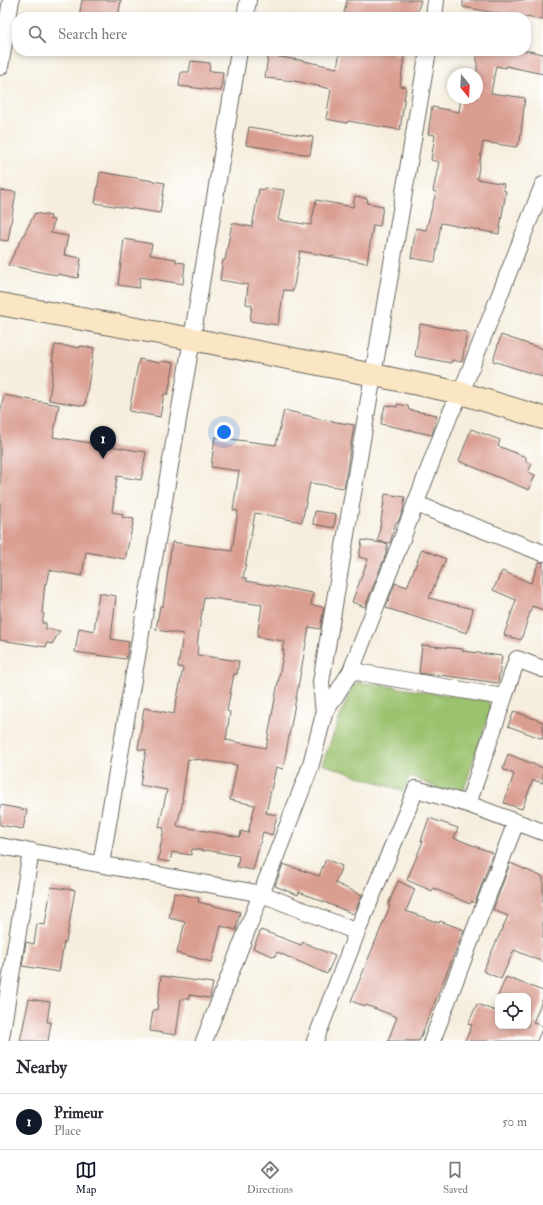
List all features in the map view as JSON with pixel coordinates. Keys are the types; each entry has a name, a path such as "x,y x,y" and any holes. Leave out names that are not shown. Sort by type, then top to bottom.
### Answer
{"street":[{"path":"0,67 12,0"},
{"path":"246,12 248,0"},
{"path":"435,12 436,0"},
{"path":"101,864 192,339 238,56"},
{"path":"324,714 322,682 427,56"},
{"path":"204,1041 310,768 324,714 351,671 450,414 461,393 543,185"},
{"path":"0,304 192,339 461,393 543,418"},
{"path":"416,504 543,553"},
{"path":"468,804 517,659 543,669"},
{"path":"351,671 504,697"},
{"path":"315,1041 356,932 416,789 468,804 543,832"},
{"path":"432,1041 516,822"},
{"path":"0,846 262,894 356,932"},
{"path":"1,1038 31,851"}],"green space":[{"path":"359,682 488,701 491,708 463,792 455,796 410,776 403,791 322,764 353,684"}],"building":[{"path":"82,0 121,0 119,12 80,12"},
{"path":"347,0 421,0 417,12 344,12"},
{"path":"463,0 543,0 543,20 531,18 531,12 490,12 463,7"},
{"path":"531,51 543,54 543,74 506,66 506,68 496,66 491,93 525,98 520,141 516,147 483,142 477,179 504,184 503,190 506,191 499,234 441,223 435,262 411,258 416,228 426,230 436,192 433,191 439,162 431,160 435,135 428,134 432,107 459,112 460,104 483,104 483,68 477,68 477,56 531,56"},
{"path":"268,56 299,60 337,68 339,56 404,56 400,86 406,87 400,130 348,121 347,123 326,119 331,89 295,81 265,78"},
{"path":"191,61 210,63 209,71 223,72 221,91 179,86 181,72 189,72"},
{"path":"249,127 313,137 310,155 246,145"},
{"path":"100,172 165,183 160,213 95,203"},
{"path":"265,188 284,190 278,220 311,225 316,200 353,207 355,196 368,199 367,203 383,206 380,226 373,225 367,263 300,251 293,291 284,290 278,325 250,321 252,305 246,304 248,285 220,280 232,223 252,227 259,189 265,190"},
{"path":"0,190 16,192 8,241 0,240"},
{"path":"35,213 51,216 50,219 54,220 51,233 68,236 64,255 81,258 78,278 8,265"},
{"path":"124,239 152,244 150,255 176,259 176,262 185,263 183,284 140,277 139,288 118,285"},
{"path":"420,324 467,332 462,362 452,360 451,363 415,356"},
{"path":"501,335 543,349 543,377 493,361"},
{"path":"55,345 94,348 85,406 49,400 54,361 52,361"},
{"path":"139,359 159,363 162,361 174,363 168,394 164,394 160,417 129,411"},
{"path":"4,395 59,405 53,437 146,452 141,480 117,476 112,512 123,514 122,517 134,519 125,559 86,552 82,576 49,570 46,584 45,583 42,613 44,614 42,623 46,623 46,629 60,631 52,644 47,643 46,647 0,640 0,415"},
{"path":"397,404 408,406 409,410 437,415 432,435 381,424 385,405 397,407"},
{"path":"284,410 313,418 354,425 344,488 310,483 302,522 255,513 243,578 246,578 246,581 313,593 311,605 324,607 320,629 309,627 283,769 276,767 266,813 277,815 272,835 263,832 253,870 237,867 239,856 206,850 192,849 191,855 172,852 170,862 158,860 164,828 159,827 167,790 140,785 146,750 138,749 144,708 174,714 183,668 178,667 183,634 156,630 160,606 163,606 172,542 232,551 238,511 233,510 239,471 211,467 215,437 276,445","holes":["204,597 262,605 257,637 284,641 282,650 284,650 266,748 226,740 230,712 227,711 234,674 237,674 239,661 197,655","188,759 237,765 230,800 255,805 248,833 241,831 240,837 177,826 183,800"]},
{"path":"471,429 500,440 498,446 526,457 526,462 532,464 528,472 535,475 529,490 459,461"},
{"path":"385,494 405,497 403,510 398,522 396,522 390,543 378,541"},
{"path":"315,511 336,514 334,528 313,524"},
{"path":"362,540 388,544 386,554 365,607 352,602 368,559 359,557"},
{"path":"422,549 446,559 429,598 473,609 467,633 386,608 395,583 407,587"},
{"path":"539,562 543,562 543,610 532,606 521,640 504,635 516,600 493,590 502,571 531,583"},
{"path":"99,593 116,596 111,639 129,642 126,659 75,652 79,628 94,631"},
{"path":"422,645 463,649 463,651 502,656 498,683 419,673"},
{"path":"514,711 543,722 543,739 508,726"},
{"path":"508,754 543,768 543,783 533,780 522,809 504,803 514,774 503,769"},
{"path":"0,805 27,810 23,829 0,825"},
{"path":"429,818 458,828 454,838 493,853 475,903 472,901 470,904 433,888 432,891 407,880 423,841 421,841"},
{"path":"326,859 342,866 335,883 362,895 354,914 299,892 298,895 275,886 283,864 319,876"},
{"path":"510,863 543,877 543,962 514,950 501,979 483,971 508,916 493,910"},
{"path":"398,881 415,889 406,911 464,930 419,1041 388,1041 397,1017 351,1001 390,906 388,905"},
{"path":"51,887 75,890 59,972 22,966 26,942 34,944 37,924 45,925"},
{"path":"174,893 199,898 198,902 240,912 236,930 221,926 212,962 177,953 185,922 169,918"},
{"path":"261,930 301,945 303,942 335,956 327,974 277,952 275,957 253,948"},
{"path":"161,976 213,983 210,998 189,995 189,999 181,999 176,1035 150,1031 153,1010 157,1010"},
{"path":"506,977 543,991 543,998 533,1023 543,1026 537,1041 465,1041 472,1025 468,1024 477,1004 495,1011 495,1029 531,1029 531,993 499,993"},
{"path":"29,999 50,1002 47,1022 51,1022 48,1041 20,1041"}],"place":[{"name":"Primeur","path":"103,459"}]}
